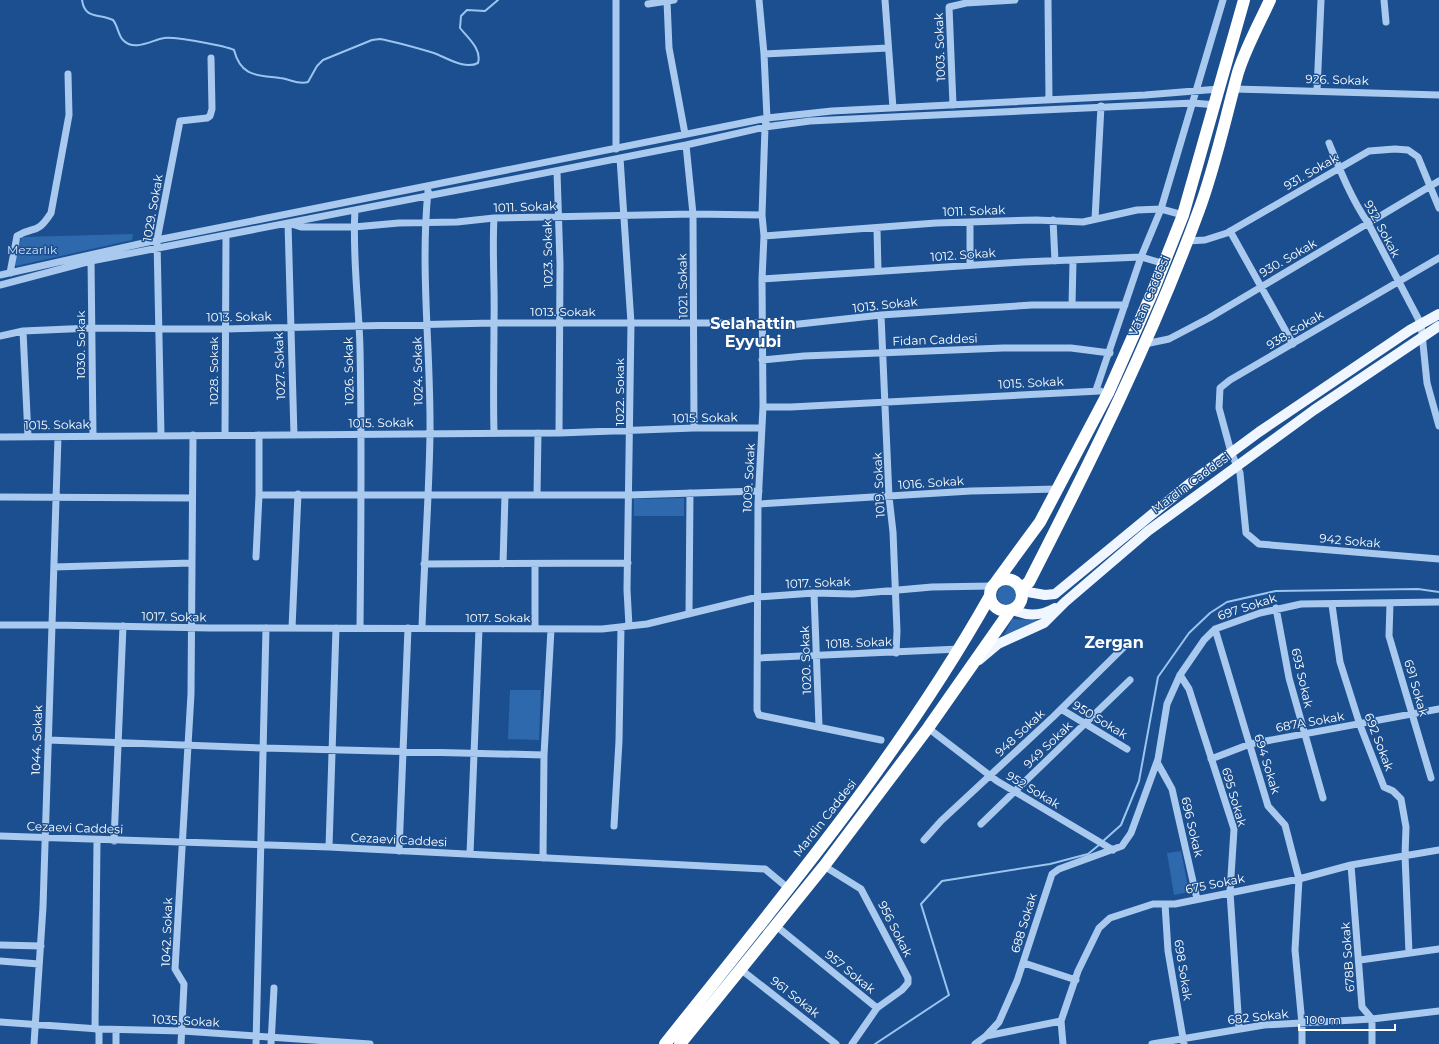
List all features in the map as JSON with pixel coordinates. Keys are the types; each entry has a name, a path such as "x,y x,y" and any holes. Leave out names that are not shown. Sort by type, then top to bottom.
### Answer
{"highway":[{"name":"Vatan Caddesi","path":"993,588 1040,522 1165,264 1183,215 1216,105 1219,88 1244,0"},
{"name":"Vatan Caddesi","path":"1022,590 1029,582 1058,525 1145,344 1166,296 1200,208 1237,74 1270,0"},
{"name":"Mardin Caddesi","path":"665,1044 789,889 866,789 960,649 993,588 1006,579 1016,582 1022,590 1021,602 1012,610 967,670 928,728 824,866 739,968 680,1044"},
{"path":"993,588 994,606 998,610 1012,610"}],"main road":[{"name":"Mardin Caddesi","path":"1022,590 1045,595 1055,594 1154,511 1231,452 1329,384 1420,324 1439,314"},
{"name":"Mardin Caddesi","path":"967,670 998,644 1044,623 1065,602 1148,531 1314,410 1439,326"},
{"path":"1012,610 1025,615 1039,614 1049,611 1065,602"}],"street":[{"path":"616,0 616,149"},
{"path":"648,4 670,0 669,48 685,134"},
{"name":"1009. Sokak","path":"758,0 764,54 767,118 765,127 762,215 764,236 762,279 763,407 758,504 757,710 759,715 819,726 881,740"},
{"path":"885,0 892,108"},
{"name":"1003. Sokak","path":"954,105 949,7 966,3 1015,0"},
{"path":"1048,0 1049,100"},
{"path":"1102,392 1110,353 1141,257 1161,209 1223,0"},
{"path":"1317,91 1320,0"},
{"path":"1384,0 1386,22"},
{"path":"764,54 888,48"},
{"name":"1029. Sokak","path":"161,435 157,240 180,121 207,118 210,116 212,109 212,58"},
{"path":"10,273 17,236 38,229 46,222 51,213 69,115 68,74"},
{"path":"0,285 157,240 767,118 832,111 1145,95 1219,88"},
{"name":"926. Sokak","path":"1234,89 1439,95"},
{"path":"0,275 91,258 226,236 427,195 686,145 765,127 818,121 1100,106 1193,103 1216,105"},
{"path":"1095,219 1100,106"},
{"name":"932. Sokak","path":"1329,143 1359,210 1368,223 1420,324"},
{"name":"1021. Sokak","path":"686,145 693,214 695,322 694,428"},
{"name":"931. Sokak","path":"1187,241 1205,240 1230,231 1369,151 1395,149 1408,150 1418,157 1429,187 1439,208"},
{"name":"1022. Sokak","path":"620,158 631,323 631,432 628,563 629,626"},
{"name":"1023. Sokak","path":"557,171 559,433"},
{"name":"930. Sokak","path":"1145,344 1169,339 1209,318 1439,181"},
{"name":"1024. Sokak","path":"422,628 430,434 428,326 423,253 428,185"},
{"name":"1011. Sokak","path":"764,236 970,222 1053,220 1083,222 1137,210 1161,209 1183,215"},
{"name":"1026. Sokak","path":"355,210 354,227 360,326 362,434 360,628"},
{"name":"1011. Sokak","path":"288,223 301,227 354,227 399,223 424,224 494,218 693,214 762,215"},
{"path":"494,218 492,254 494,323 494,433"},
{"path":"1053,220 1055,261"},
{"path":"970,222 970,265"},
{"name":"1027. Sokak","path":"288,223 294,435"},
{"path":"877,228 878,272"},
{"path":"1230,231 1293,344"},
{"name":"1028. Sokak","path":"225,435 226,236"},
{"name":"1012. Sokak","path":"762,279 970,265 1141,257 1165,264"},
{"name":"1030. Sokak","path":"91,258 93,436"},
{"name":"938. Sokak","path":"1231,452 1220,408 1220,388 1230,380 1439,258"},
{"path":"1072,305 1073,261"},
{"name":"1013. Sokak","path":"0,336 23,331 92,328 225,329 428,326 559,322 762,323 781,326 882,315 1032,305 1125,305"},
{"name":"1019. Sokak","path":"882,315 884,402 888,431 889,497 893,532 897,631 896,653"},
{"path":"1420,324 1426,383 1439,426"},
{"path":"23,331 28,436"},
{"name":"Fidan Caddesi","path":"762,360 804,356 1071,348 1110,353"},
{"name":"1015. Sokak","path":"763,407 1102,392"},
{"name":"1015. Sokak","path":"0,437 559,433 631,432 694,428 762,428"},
{"path":"537,495 538,433"},
{"name":"1042. Sokak","path":"181,1044 184,984 175,969 181,843 189,745 193,435"},
{"path":"256,557 260,435"},
{"name":"1044. Sokak","path":"34,1044 41,946 53,625 58,436"},
{"path":"1231,452 1238,466"},
{"name":"942 Sokak","path":"1238,466 1246,533 1259,544 1439,559"},
{"name":"1016. Sokak","path":"758,504 971,491 1057,489"},
{"path":"259,495 629,495 759,491"},
{"path":"689,614 690,493"},
{"path":"292,628 298,494"},
{"path":"503,564 505,495"},
{"path":"0,497 192,498"},
{"path":"54,567 192,563"},
{"path":"424,564 628,563"},
{"path":"535,564 535,629"},
{"name":"1017. Sokak","path":"0,625 191,628 602,629 647,624 758,597 814,593 853,594 932,587 993,588"},
{"name":"1020. Sokak","path":"814,593 819,726"},
{"name":"697 Sokak","path":"1113,850 1122,846 1131,833 1157,762 1162,741 1167,704 1180,675 1204,640 1215,629 1244,617 1276,608 1301,604 1332,605 1439,602"},
{"name":"691 Sokak","path":"1390,603 1389,636 1413,714 1430,778"},
{"name":"692 Sokak","path":"1332,605 1340,662 1360,725 1384,787 1393,791 1401,799 1406,827 1405,855 1409,953"},
{"name":"693 Sokak","path":"1276,608 1289,678 1323,798"},
{"path":"114,841 123,626"},
{"path":"614,826 619,741 621,627"},
{"path":"257,1040 266,628"},
{"path":"329,847 336,628"},
{"path":"400,851 408,628"},
{"path":"470,854 480,629"},
{"path":"543,858 544,756 551,629"},
{"name":"694 Sokak","path":"1215,629 1268,806 1285,825 1298,879 1295,950 1302,1024 1302,1044"},
{"name":"948 Sokak","path":"924,840 1129,642"},
{"name":"1018. Sokak","path":"758,658 960,649"},
{"name":"695 Sokak","path":"1180,675 1189,689 1234,829 1230,892 1239,1028"},
{"name":"949 Sokak","path":"981,824 1130,680"},
{"name":"950 Sokak","path":"1061,709 1127,749"},
{"name":"687A Sokak","path":"1211,759 1250,744 1360,725 1439,709"},
{"name":"952 Sokak","path":"928,728 967,760 1015,792 1113,850"},
{"path":"48,740 544,756"},
{"name":"696 Sokak","path":"1157,762 1172,789 1197,899"},
{"name":"Cezaevi Caddesi","path":"0,836 97,841 329,847 765,869 789,889"},
{"path":"97,841 97,1029 99,1044"},
{"name":"688 Sokak","path":"986,1036 998,1022 1024,963 1052,874 1060,869 1113,850"},
{"name":"675 Sokak","path":"1061,1021 1076,980 1099,928 1110,918 1153,904 1175,904 1298,879 1351,865 1439,850"},
{"name":"678B Sokak","path":"1351,865 1360,960 1362,1007 1372,1019"},
{"name":"956 Sokak","path":"824,866 861,889 908,978 908,983 902,990 877,1008"},
{"name":"698 Sokak","path":"1165,904 1168,951 1184,1041"},
{"name":"957 Sokak","path":"775,925 877,1008 852,1044"},
{"path":"0,945 41,946"},
{"path":"1360,960 1439,948"},
{"path":"0,961 39,964"},
{"path":"1024,963 1076,980"},
{"name":"961 Sokak","path":"739,968 836,1044"},
{"path":"271,1041 274,988"},
{"name":"682 Sokak","path":"1152,1044 1184,1041 1239,1028 1372,1019 1439,1011"},
{"path":"1372,1019 1372,1044"},
{"path":"975,1044 986,1036 1061,1021 1063,1044"},
{"name":"1035. Sokak","path":"0,1022 116,1030 182,1031 271,1041 370,1044"},
{"path":"116,1030 116,1044"}],"green space":[{"name":"Mezarlık","path":"133,234 132,240 16,266 12,263 22,237"},
{"path":"684,498 684,516 634,516 634,499"},
{"path":"1007,585 1014,588 1017,595 1014,602 1007,605 1000,602 997,595 1000,588"},
{"path":"1012,619 1039,620 1016,632 1004,635"},
{"path":"510,690 541,690 539,740 508,739"},
{"path":"1181,851 1189,892 1174,895 1167,853"}],"waterway":[{"path":"82,0 86,11 89,13 113,20 121,38 132,45 169,38 221,46 234,50 241,65 251,73 301,83 308,82 317,66 323,60 372,40 380,39 434,53 462,64 473,65 478,63 479,58 476,48 460,28 461,16 467,10 485,11 498,0"},
{"path":"1102,842 1121,825 1139,781 1158,677 1189,633 1210,613 1227,602 1276,591 1418,589 1439,592"},
{"path":"875,1044 949,995 921,904 942,881 1050,864 1088,854 1099,845"}],"district":[{"name":"Selahattin Eyyubi","path":"753,332"},
{"name":"Zergan","path":"1114,642"}]}
